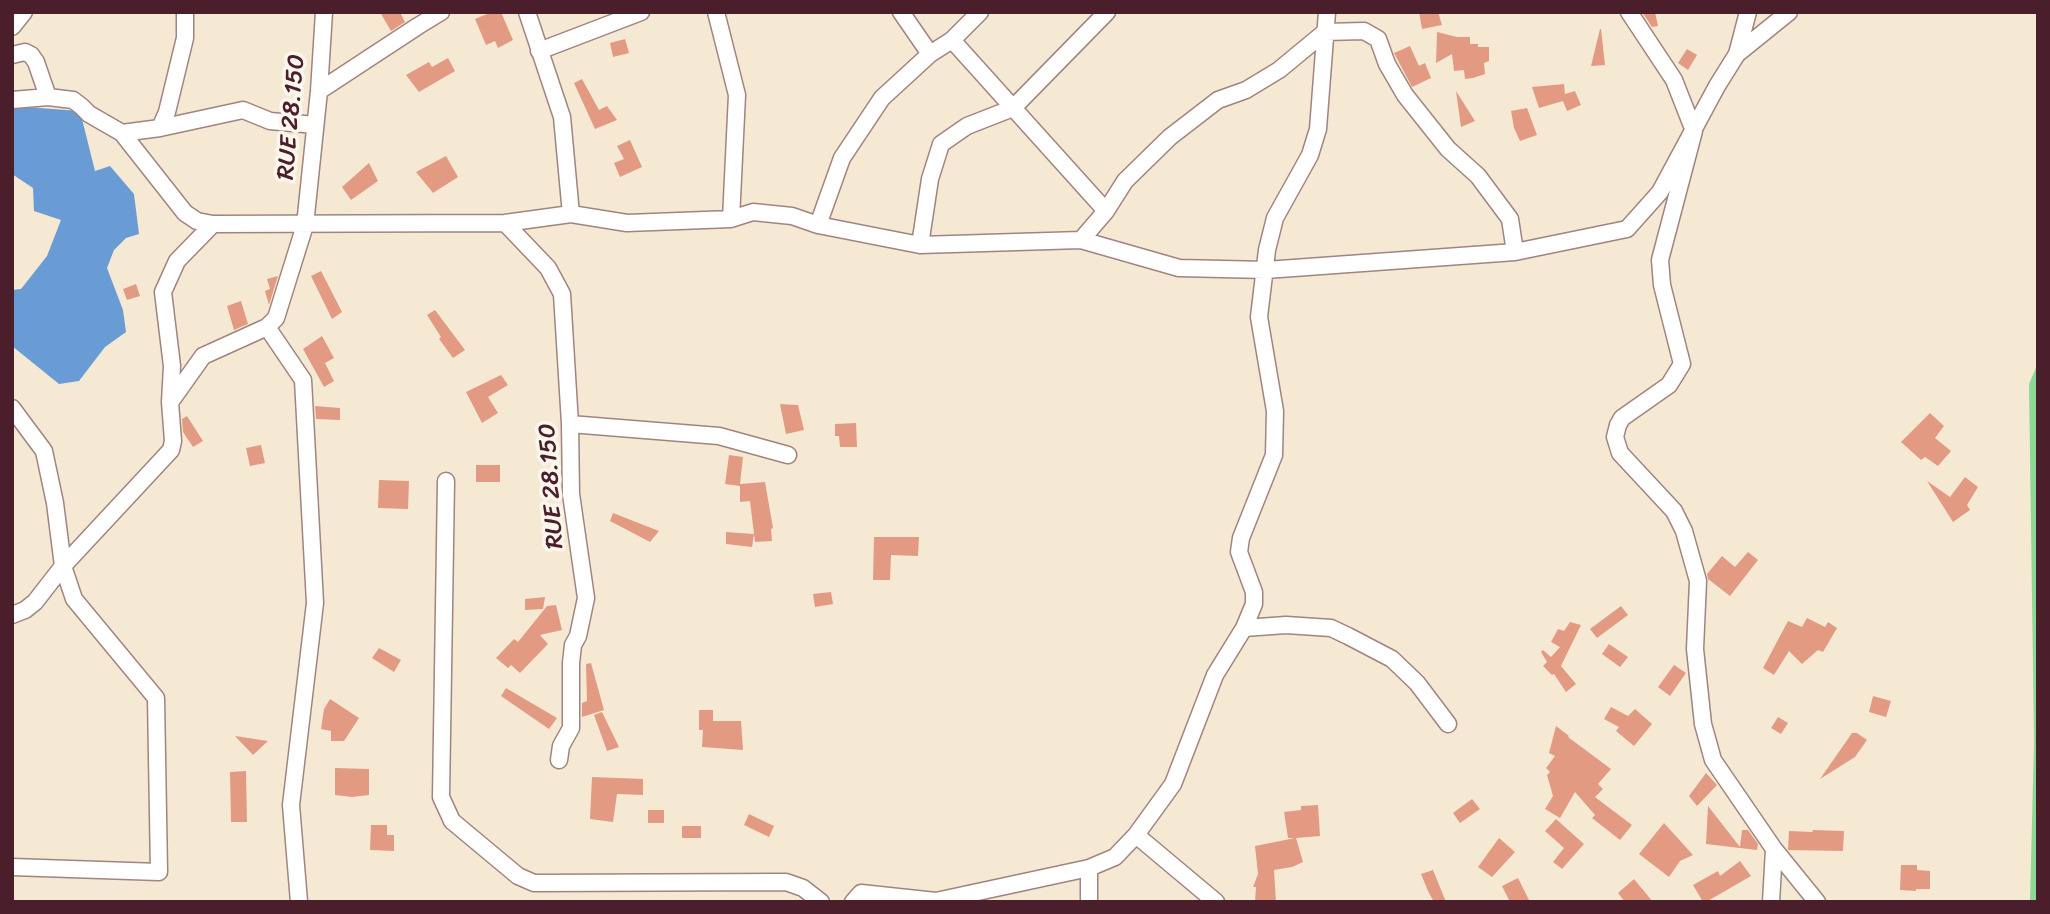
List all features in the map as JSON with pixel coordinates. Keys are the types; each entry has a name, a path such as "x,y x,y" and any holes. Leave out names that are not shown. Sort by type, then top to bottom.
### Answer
{"street":[{"path":"12,27 24,12"},
{"path":"160,128 167,112 185,38 185,12"},
{"name":"RUE 28.150","path":"304,225 319,91 324,12"},
{"path":"319,91 441,12"},
{"path":"527,12 562,117 570,214"},
{"path":"539,51 641,12"},
{"path":"716,12 737,95 731,219"},
{"path":"901,12 930,54"},
{"path":"920,245 932,170 940,144 967,127 1013,108 1107,12"},
{"path":"853,902 861,893 936,902 1089,868 1115,857 1136,835 1173,784 1215,675 1244,628 1254,604 1254,592 1239,552 1241,538 1274,455 1275,411 1259,317 1267,250 1275,218 1310,155 1318,129 1327,12"},
{"path":"1629,12 1674,80 1694,131 1660,260 1662,285 1682,364 1669,385 1622,418 1615,437 1620,453 1674,511 1685,531 1698,581 1695,649 1703,724 1713,760 1774,849 1817,902"},
{"path":"12,100 48,97 73,100 89,114 122,133 185,213 197,221 213,225 505,223 570,214 627,223 731,219 753,212 792,216 818,225 920,245 1081,240 1179,268 1266,271 1515,252 1627,229 1660,192 1737,54 1748,12"},
{"path":"1737,54 1789,12"},
{"path":"818,225 842,159 881,98 930,54 952,40 979,13"},
{"path":"1081,240 1106,211 1125,181 1170,137 1218,100 1246,89 1279,70 1325,32 1364,31 1378,39 1387,64 1405,95 1448,149 1478,176 1510,219 1515,252"},
{"path":"952,40 1106,211"},
{"path":"12,55 25,52 31,55 48,97"},
{"path":"122,133 160,128 243,110 270,121 315,125"},
{"name":"RUE 28.150","path":"505,223 548,268 562,294 570,424 571,494 586,598 578,636 573,645 571,728 561,746 559,760"},
{"path":"12,615 35,602 63,566 171,450 172,366 163,292 177,261 213,225"},
{"path":"170,402 204,356 267,327 276,318 304,225"},
{"path":"267,327 303,380 315,603 291,805 299,902"},
{"path":"12,408 44,451 55,503 63,566 74,599 156,698 159,872 12,867"},
{"path":"570,424 719,436 788,455"},
{"path":"446,481 441,797 452,821 518,876 534,883 786,882 803,888 821,902"},
{"path":"1244,628 1286,625 1331,628 1349,636 1392,659 1417,684 1448,724"},
{"path":"1136,835 1216,902"},
{"path":"1771,902 1774,849"},
{"path":"1089,868 1089,902"}],"green space":[{"path":"2038,363 2038,902 2030,902 2034,741 2029,384"}],"water":[{"path":"12,106 80,111 95,171 110,166 134,194 139,234 126,238 114,250 107,268 123,310 126,332 105,347 79,381 59,384 12,346 12,290 21,289 47,256 61,220 34,211 33,188 12,174"}],"building":[{"path":"380,12 400,12 405,22 391,31"},
{"path":"492,12 501,12 513,40 498,48 495,41 486,45 475,19"},
{"path":"1419,12 1438,12 1442,25 1422,29"},
{"path":"1642,12 1655,12 1658,26 1652,27"},
{"path":"1600,29 1605,65 1591,66"},
{"path":"1437,32 1470,37 1470,44 1489,47 1489,61 1484,63 1485,74 1465,79 1464,70 1454,71 1452,54 1436,63"},
{"path":"625,39 629,53 613,57 610,43"},
{"path":"1410,46 1419,66 1425,63 1431,78 1412,87 1394,53"},
{"path":"1687,49 1697,55 1688,70 1678,63"},
{"path":"448,58 455,71 419,92 406,75 429,62 432,67"},
{"path":"582,79 599,110 607,106 617,120 595,129 574,83"},
{"path":"1564,84 1565,94 1575,91 1581,105 1567,111 1563,101 1539,108 1532,87"},
{"path":"1456,91 1475,121 1461,127"},
{"path":"1527,108 1537,135 1520,141 1511,111"},
{"path":"630,140 642,167 620,177 614,163 624,159 617,146"},
{"path":"446,156 458,177 433,193 416,172"},
{"path":"369,163 378,181 351,200 342,187"},
{"path":"321,271 342,312 332,319 311,276"},
{"path":"278,276 269,305 265,291 270,289 267,279"},
{"path":"136,284 140,296 127,300 123,289"},
{"path":"241,301 248,324 234,330 227,306"},
{"path":"435,310 465,350 453,358 439,339 441,337 427,315"},
{"path":"322,336 334,358 325,363 334,381 324,387 303,349"},
{"path":"501,375 508,385 488,397 498,413 482,423 466,392"},
{"path":"780,404 798,405 804,430 786,434"},
{"path":"315,406 340,408 340,420 316,419"},
{"path":"1930,413 1944,426 1935,438 1951,451 1938,466 1925,457 1921,460 1901,442"},
{"path":"187,416 203,441 193,447 183,432 182,419"},
{"path":"856,423 857,447 840,447 839,436 835,436 835,424"},
{"path":"261,445 265,463 250,466 246,448"},
{"path":"729,455 743,457 740,484 765,482 773,528 772,541 755,542 750,501 740,502 740,486 725,484"},
{"path":"476,465 500,465 500,482 476,482"},
{"path":"1965,477 1978,487 1967,505 1970,510 1953,522 1927,481 1950,497"},
{"path":"379,480 409,481 408,509 378,508"},
{"path":"613,513 659,531 650,542 610,521"},
{"path":"726,532 754,534 752,547 726,544"},
{"path":"874,537 919,537 918,556 891,555 890,580 873,580"},
{"path":"1748,552 1758,560 1730,596 1708,579 1707,574 1722,556 1735,567"},
{"path":"831,592 833,604 815,607 813,594"},
{"path":"545,597 543,609 525,610 525,599"},
{"path":"556,605 562,630 540,635 548,644 520,673 511,665 508,668 496,658 514,639 518,642 547,606"},
{"path":"1621,606 1628,615 1597,638 1590,629"},
{"path":"1807,618 1825,627 1828,622 1837,628 1823,652 1818,650 1802,664 1789,651 1774,675 1763,668 1788,621 1802,627"},
{"path":"1570,622 1581,625 1561,666 1576,684 1566,692 1554,674 1543,666 1547,662 1541,652 1543,650 1551,657 1560,647 1551,642 1558,629 1564,631"},
{"path":"1609,644 1628,657 1620,667 1602,654"},
{"path":"379,648 401,660 394,672 372,658"},
{"path":"591,663 604,710 582,717 582,703 587,701 586,664"},
{"path":"1674,665 1686,673 1670,696 1658,687"},
{"path":"506,688 557,718 549,729 501,696"},
{"path":"1873,696 1891,701 1886,717 1869,712"},
{"path":"330,699 359,718 344,741 331,741 331,731 321,729 324,709"},
{"path":"1611,707 1628,716 1635,709 1652,724 1634,746 1616,731 1619,727 1604,719"},
{"path":"699,710 713,710 713,721 741,721 743,750 702,747 703,730 699,730"},
{"path":"602,712 619,747 607,751 594,715"},
{"path":"1778,717 1788,723 1781,734 1771,728"},
{"path":"1556,726 1611,769 1598,784 1603,789 1595,797 1632,825 1620,840 1592,818 1595,815 1575,792 1560,818 1545,809 1553,796 1547,775 1550,772 1546,768 1555,756 1549,753"},
{"path":"1852,733 1857,733 1867,740 1855,757 1820,779"},
{"path":"235,736 268,741 253,755"},
{"path":"335,768 369,769 369,795 335,795"},
{"path":"246,771 247,822 231,822 230,772"},
{"path":"1706,773 1717,785 1697,806 1689,796"},
{"path":"592,777 643,779 643,795 617,794 613,822 590,819"},
{"path":"1472,799 1480,809 1460,823 1453,813"},
{"path":"1318,805 1320,836 1296,838 1303,862 1274,870 1276,902 1255,902 1256,887 1253,887 1258,874 1255,846 1295,838 1288,838 1284,812 1301,810 1301,806"},
{"path":"1708,806 1740,847 1742,830 1748,830 1758,844 1757,850 1706,844"},
{"path":"648,810 664,810 664,823 648,823"},
{"path":"749,814 774,826 769,837 744,825"},
{"path":"1556,819 1584,844 1562,869 1553,862 1564,848 1545,831"},
{"path":"1664,823 1693,855 1680,861 1669,877 1639,854"},
{"path":"371,825 387,825 387,835 394,835 394,851 370,850"},
{"path":"682,826 701,826 701,838 682,838"},
{"path":"1812,830 1844,831 1843,851 1788,850 1789,831 1813,832"},
{"path":"1499,838 1515,852 1492,877 1478,867"},
{"path":"1740,861 1751,876 1703,902 1693,885 1718,871 1720,876"},
{"path":"1901,865 1917,865 1917,870 1930,871 1930,889 1900,890"},
{"path":"1433,870 1446,902 1434,902 1421,874"},
{"path":"1518,878 1530,902 1510,902 1502,886"},
{"path":"1634,879 1653,902 1625,902 1618,893"}]}
